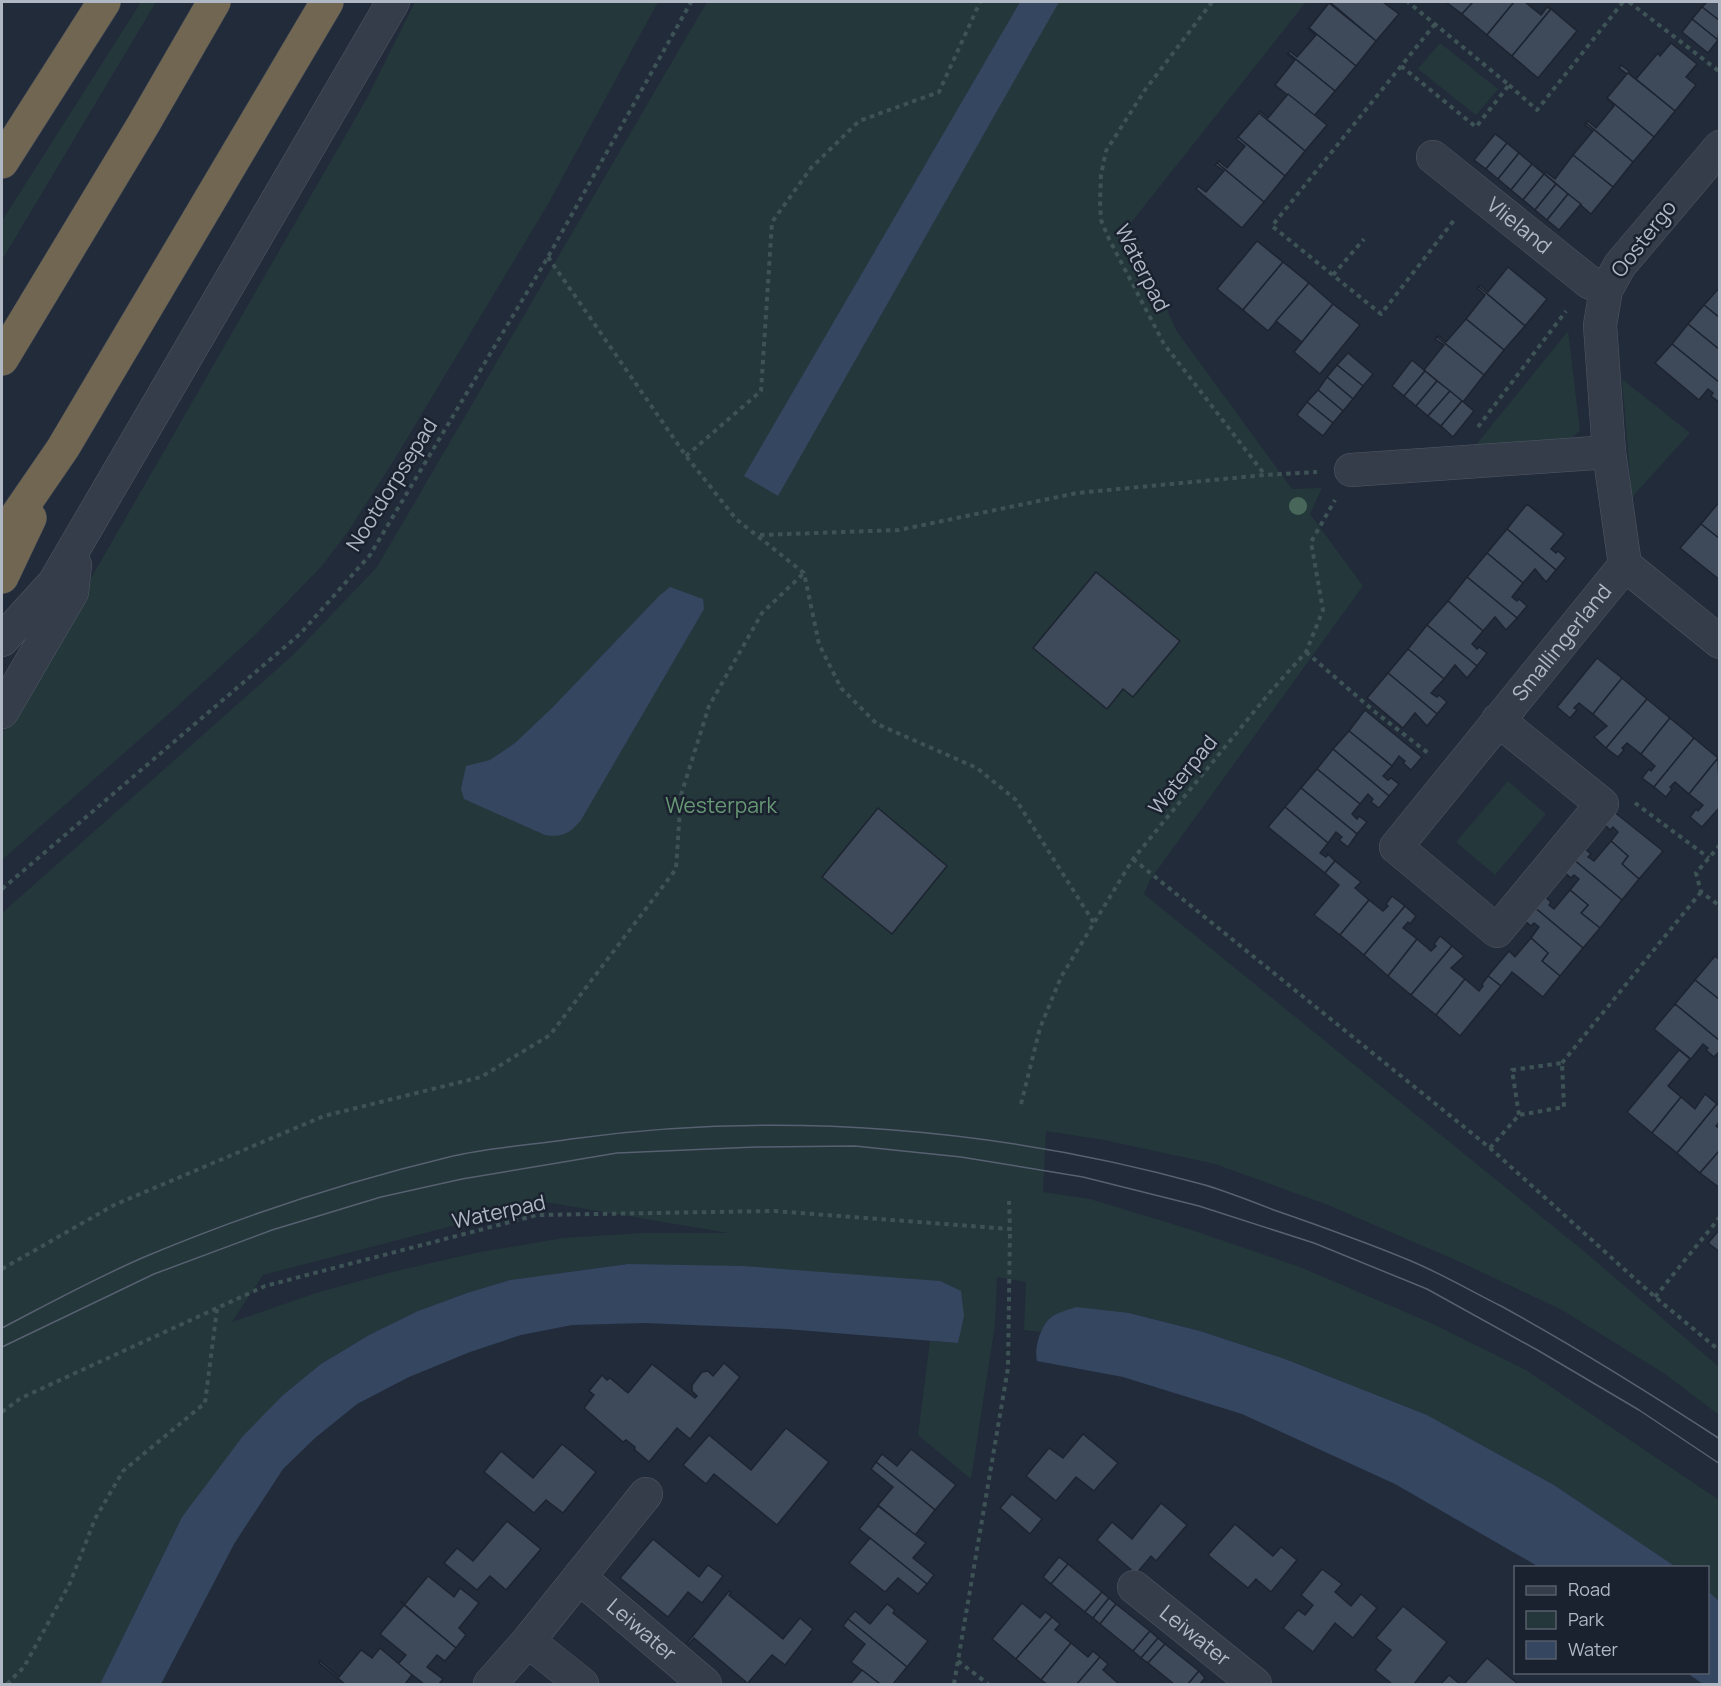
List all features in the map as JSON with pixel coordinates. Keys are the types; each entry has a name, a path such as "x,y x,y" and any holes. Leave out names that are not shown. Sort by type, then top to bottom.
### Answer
{"highway":[{"path":"2,162 104,2"},
{"path":"2,359 214,2"},
{"path":"2,537 63,448 327,2"},
{"path":"2,577 63,448"}],"street":[{"path":"2,640 54,583 393,2"},
{"name":"Oostergo","path":"1625,565 1609,452 1597,286 1620,265 1719,147"},
{"name":"Vlieland","path":"1433,157 1597,286"},
{"path":"1351,470 1609,452"},
{"path":"2,712 72,592 79,540"},
{"path":"1625,565 1719,642"},
{"name":"Smallingerland","path":"1498,720 1602,804 1497,931 1396,847 1454,774 1498,720 1625,565"},
{"path":"490,1684 528,1641 646,1494"},
{"name":"Leiwater","path":"579,1577 705,1684"},
{"name":"Leiwater","path":"1134,1587 1255,1684"},
{"path":"528,1641 582,1684"}],"path":[{"name":"Nootdorpsepad","path":"2,889 300,634 370,555 548,257 691,2"},
{"path":"686,456 761,391 772,222 810,168 859,120 939,92 980,2"},
{"name":"Waterpad","path":"1212,2 1145,90 1106,151 1101,175 1101,220 1164,344 1265,475"},
{"path":"1408,2 1537,110 1623,2"},
{"path":"1629,2 1719,72"},
{"path":"1435,24 1272,226 1381,314 1476,192"},
{"path":"1401,66 1476,127 1509,85"},
{"path":"1333,275 1364,239"},
{"path":"548,257 686,456 736,519 804,573 819,644 841,688 877,723 977,768 1016,800 1094,923"},
{"path":"1451,464 1597,286"},
{"path":"758,535 898,530 1077,493 1265,475 1351,470"},
{"name":"Waterpad","path":"1021,1104 1040,1028 1061,977 1133,860 1271,691 1306,652 1323,610 1311,542 1351,470"},
{"path":"2,1269 114,1205 324,1116 481,1077 550,1035 676,870 681,795 709,706 762,613 804,573"},
{"path":"1306,652 1375,712 1454,774"},
{"path":"1602,804 1626,797 1709,858"},
{"path":"1719,845 1696,873 1701,892 1719,906"},
{"path":"1133,860 1490,1148 1655,1298 1719,1351"},
{"path":"1490,1148 1519,1115 1564,1107 1562,1063 1701,892"},
{"path":"1519,1115 1512,1070 1562,1063"},
{"path":"954,1684 1008,1368 1009,1201"},
{"name":"Waterpad","path":"2,1412 21,1398 265,1286 537,1215 774,1211 1010,1229"},
{"path":"1655,1298 1719,1217"},
{"path":"7,1684 24,1667 70,1583 95,1519 123,1471 205,1403 217,1309"},
{"path":"958,1660 988,1684"}],"green space":[{"path":"141,2 156,2 2,260 2,221"},
{"path":"415,2 658,2 548,204 391,465 349,530 322,566 254,636 2,860 2,733 367,98"},
{"name":"Westerpark","path":"707,2 1306,2 1130,224 1176,330 1292,489 1322,488 1310,514 1363,586 1150,880 1144,894 1585,1252 1719,1367 1719,1415 1665,1374 1562,1310 1460,1262 1328,1205 1215,1164 1104,1140 1046,1131 1043,1192 1090,1199 1189,1229 1300,1267 1431,1323 1526,1370 1719,1500 1719,1601 1709,1592 1709,1566 1675,1566 1554,1485 1427,1415 1285,1359 1200,1331 1129,1313 1050,1318 1041,1332 1024,1330 1026,1282 997,1277 995,1325 971,1479 918,1435 930,1341 958,1343 628,1264 510,1280 467,1293 418,1311 369,1335 321,1364 283,1395 182,1517 100,1684 2,1684 2,913 293,655 377,567","holes":["545,1202 728,1233 641,1233 563,1238 475,1253 392,1272 316,1293 232,1322 263,1275"]},
{"path":"1440,43 1498,89 1476,115 1418,69"},
{"path":"1568,331 1580,431 1567,441 1471,451"},
{"path":"1622,379 1690,433 1632,497"},
{"path":"1508,781 1546,814 1495,875 1456,842"}],"water":[{"path":"1020,2 1059,2 778,496 744,476"},
{"path":"670,587 703,599 704,609 581,820 570,831 561,835 545,835 464,799 461,789 466,766 490,760 515,743"},
{"path":"628,1264 743,1266 940,1281 961,1291 964,1316 958,1343 786,1329 645,1323 572,1325 521,1335 470,1352 409,1377 357,1404 315,1438 283,1469 234,1544 161,1684 100,1684 182,1517 243,1436 283,1395 321,1364 369,1335 418,1311 467,1293 510,1280"},
{"path":"1076,1307 1129,1313 1200,1331 1285,1359 1427,1415 1554,1485 1675,1566 1537,1566 1395,1484 1242,1414 1123,1377 1037,1361 1040,1333 1049,1319"},
{"path":"1709,1592 1719,1601 1719,1684 1703,1684 1688,1674 1709,1674"}],"building":[{"path":"1330,2 1383,2 1399,14 1376,41"},
{"path":"1446,2 1473,2 1462,14"},
{"path":"1473,2 1514,2 1487,35 1462,14"},
{"path":"1514,2 1525,2 1541,15 1547,7 1551,9 1512,56 1487,35"},
{"path":"1707,2 1720,2 1720,21 1702,7"},
{"path":"1329,3 1376,41 1356,66 1309,28"},
{"path":"1702,7 1720,21 1718,40 1692,19"},
{"path":"1551,9 1577,31 1538,78 1512,56"},
{"path":"1692,19 1718,40 1708,53 1682,32"},
{"path":"1309,28 1356,66 1335,91 1288,53 1290,51 1297,57 1316,35"},
{"path":"1671,43 1697,64 1686,77 1696,85 1675,111 1636,79 1658,53 1660,56"},
{"path":"1288,53 1335,91 1314,116 1275,85 1295,60"},
{"path":"1621,65 1675,111 1654,137 1607,98 1627,74 1619,68"},
{"path":"1288,94 1327,125 1305,151 1259,113 1260,111 1268,118"},
{"path":"1607,98 1654,137 1633,162 1586,123 1588,121 1596,128 1614,106"},
{"path":"1259,113 1305,151 1285,176 1238,137"},
{"path":"1586,123 1633,162 1613,187 1573,155 1593,131 1585,125"},
{"path":"1495,134 1507,143 1486,169 1474,160"},
{"path":"1238,137 1285,176 1264,202 1217,163 1219,161 1227,168 1245,146 1236,139"},
{"path":"1507,143 1519,153 1498,179 1486,169"},
{"path":"1519,153 1532,164 1511,190 1498,179"},
{"path":"1573,155 1613,187 1591,214 1545,174 1546,172 1555,179"},
{"path":"1217,163 1264,202 1242,228 1196,189 1198,186 1206,192 1224,171 1215,165"},
{"path":"1532,164 1544,174 1523,200 1511,190"},
{"path":"1544,174 1556,184 1535,210 1523,200"},
{"path":"1556,184 1568,194 1547,220 1535,210"},
{"path":"1568,194 1581,204 1559,230 1547,220"},
{"path":"1257,241 1283,262 1243,310 1217,289"},
{"path":"1283,262 1309,283 1268,331 1243,310"},
{"path":"1508,267 1547,299 1525,326 1479,287 1480,285 1488,292"},
{"path":"1309,283 1333,304 1302,342 1276,321"},
{"path":"1479,287 1525,326 1504,350 1466,319 1485,295 1477,288"},
{"path":"1720,287 1720,318 1704,305"},
{"path":"1333,304 1360,325 1320,374 1294,352"},
{"path":"1704,305 1720,318 1720,350 1688,324"},
{"path":"1466,319 1504,350 1484,375 1437,337 1439,336 1446,342"},
{"path":"1688,324 1720,350 1720,383 1672,344"},
{"path":"1437,337 1484,375 1463,402 1424,370 1444,345 1435,339"},
{"path":"1672,344 1720,383 1719,402 1711,396 1713,393 1708,389 1699,400 1655,363"},
{"path":"1348,353 1373,374 1363,386 1337,365"},
{"path":"1412,360 1425,371 1404,396 1392,386"},
{"path":"1337,365 1363,386 1353,399 1327,377"},
{"path":"1425,371 1437,381 1416,406 1404,396"},
{"path":"1327,377 1353,399 1343,411 1318,390"},
{"path":"1437,381 1450,391 1428,416 1416,406"},
{"path":"1318,390 1343,411 1333,423 1307,402"},
{"path":"1450,391 1462,401 1441,426 1428,416"},
{"path":"1462,401 1474,411 1453,437 1441,426"},
{"path":"1307,402 1333,423 1323,436 1297,415"},
{"path":"1720,501 1720,539 1701,524"},
{"path":"1527,504 1564,534 1551,549 1556,553 1558,551 1566,558 1556,570 1507,529"},
{"path":"1701,524 1720,539 1720,580 1680,548"},
{"path":"1507,529 1556,570 1546,582 1535,569 1523,583 1487,553"},
{"path":"1487,553 1523,583 1512,597 1517,601 1519,599 1527,606 1517,618 1467,577"},
{"path":"1096,572 1180,641 1133,697 1123,689 1107,709 1033,648"},
{"path":"1467,577 1517,618 1506,630 1495,617 1483,631 1448,601"},
{"path":"1448,601 1483,631 1472,644 1487,653 1477,666 1427,625"},
{"path":"1427,625 1477,666 1467,678 1455,665 1444,679 1408,649"},
{"path":"1408,649 1444,679 1431,693 1437,697 1439,695 1447,702 1437,714 1388,673"},
{"path":"1597,658 1622,678 1593,714 1579,703 1574,708 1577,710 1570,718 1557,707"},
{"path":"1388,673 1437,714 1427,726 1415,713 1403,728 1367,698"},
{"path":"1622,678 1647,699 1606,748 1594,737 1607,726 1593,714"},
{"path":"1647,699 1670,718 1641,754 1627,743 1618,757 1606,748"},
{"path":"1365,710 1422,757 1411,770 1399,756 1392,766 1349,731"},
{"path":"1670,718 1694,738 1654,787 1642,778 1649,769 1651,771 1655,766 1641,754"},
{"path":"1349,731 1392,766 1383,776 1399,784 1389,796 1333,749"},
{"path":"1694,738 1718,758 1689,794 1675,782 1666,797 1654,787"},
{"path":"1333,749 1389,796 1379,808 1371,802 1373,799 1368,794 1360,804 1317,769"},
{"path":"1718,758 1720,807 1702,827 1690,817 1696,809 1698,811 1703,805 1689,794"},
{"path":"1317,769 1360,804 1352,814 1357,819 1359,816 1367,822 1357,834 1301,788"},
{"path":"1301,788 1357,834 1348,847 1339,840 1342,837 1336,832 1328,843 1285,807"},
{"path":"1285,807 1328,843 1320,853 1326,857 1328,854 1335,861 1325,873 1268,827"},
{"path":"878,808 947,866 892,934 822,877"},
{"path":"1613,811 1663,851 1639,879 1622,864 1628,856 1611,841 1618,832 1613,827 1610,830 1603,823"},
{"path":"1611,841 1628,856 1622,864 1639,879 1622,900 1573,859 1583,847 1591,854 1588,857 1594,861"},
{"path":"1573,859 1622,900 1600,928 1581,913 1588,905 1570,890 1579,879 1574,875 1571,878 1563,871"},
{"path":"1335,861 1361,882 1355,888 1369,900 1340,935 1314,915 1339,885 1325,873"},
{"path":"1570,890 1588,905 1581,913 1600,928 1583,948 1534,907 1543,895 1551,902 1549,905 1554,909"},
{"path":"1392,896 1405,906 1364,955 1340,935 1369,900 1383,911"},
{"path":"1405,906 1416,916 1410,924 1408,922 1403,928 1417,939 1388,976 1364,955"},
{"path":"1534,907 1583,948 1560,976 1542,961 1548,953 1531,938 1539,927 1534,923 1531,926 1523,919"},
{"path":"1440,936 1452,946 1411,995 1388,976 1417,939 1431,951"},
{"path":"1531,938 1548,953 1542,961 1560,976 1543,997 1512,972 1501,986 1488,976 1509,951 1515,957"},
{"path":"1452,946 1464,956 1451,968 1465,979 1436,1015 1411,995"},
{"path":"1715,956 1720,960 1720,1000 1695,980"},
{"path":"1488,976 1501,986 1460,1036 1436,1015 1465,979 1479,991"},
{"path":"1695,980 1720,1000 1720,1041 1675,1004"},
{"path":"1675,1004 1720,1041 1720,1051 1714,1057 1703,1044 1691,1059 1654,1029"},
{"path":"1679,1050 1690,1059 1668,1086 1681,1097 1652,1133 1627,1112"},
{"path":"1705,1094 1717,1104 1677,1153 1652,1133 1681,1097 1695,1109"},
{"path":"1717,1104 1720,1106 1720,1121 1716,1126 1720,1129 1720,1150 1700,1173 1677,1153"},
{"path":"1720,1150 1720,1188 1700,1173"},
{"path":"1720,1229 1720,1252 1708,1243"},
{"path":"724,1363 740,1377 690,1439 677,1428 649,1462 635,1450 634,1452 635,1447 626,1440 623,1442 584,1408 594,1395 589,1391 602,1375 607,1380 610,1378 628,1393 652,1364 695,1398 697,1396 692,1391 692,1385 702,1372 708,1371 713,1376"},
{"path":"786,1428 829,1462 777,1525 714,1474 706,1484 683,1465 709,1435 751,1470"},
{"path":"1083,1434 1118,1463 1094,1491 1076,1477 1056,1501 1026,1476 1049,1448 1063,1458"},
{"path":"562,1444 596,1472 563,1513 546,1500 534,1513 484,1472 501,1451 533,1478"},
{"path":"911,1449 956,1485 935,1510 876,1462 882,1454 897,1466"},
{"path":"876,1462 935,1510 915,1535 878,1505 893,1487 871,1469"},
{"path":"1012,1494 1042,1519 1030,1534 1000,1508"},
{"path":"1161,1503 1187,1525 1156,1561 1151,1556 1136,1574 1097,1540 1112,1522 1132,1539"},
{"path":"878,1506 926,1543 913,1558 934,1575 927,1584 859,1529"},
{"path":"507,1521 541,1549 506,1590 490,1576 477,1590 444,1563 457,1548 473,1561"},
{"path":"1235,1524 1273,1556 1281,1547 1297,1560 1271,1592 1256,1579 1248,1588 1208,1555"},
{"path":"870,1538 927,1584 918,1594 898,1578 885,1592 849,1563"},
{"path":"653,1539 699,1577 708,1565 723,1576 702,1603 688,1592 668,1617 620,1578"},
{"path":"1059,1557 1068,1564 1051,1584 1043,1577"},
{"path":"1068,1564 1102,1592 1085,1612 1051,1584"},
{"path":"1322,1569 1342,1584 1335,1592 1351,1606 1361,1594 1377,1608 1353,1638 1335,1623 1313,1652 1283,1628 1298,1610 1305,1615 1313,1605 1301,1595"},
{"path":"428,1576 454,1597 460,1588 479,1603 459,1628 466,1635 456,1648 400,1601 405,1604"},
{"path":"729,1591 731,1592 729,1595 783,1639 800,1618 813,1629 785,1665 772,1655 747,1684 744,1684 746,1682 694,1638 689,1644 687,1643"},
{"path":"1102,1592 1109,1598 1093,1618 1085,1612"},
{"path":"1109,1598 1116,1604 1100,1624 1093,1618"},
{"path":"1022,1603 1040,1618 1045,1612 1052,1617 1016,1659 992,1639"},
{"path":"887,1604 895,1610 893,1613 928,1641 907,1667 848,1619 855,1611 870,1624"},
{"path":"1116,1604 1150,1631 1133,1651 1100,1624"},
{"path":"404,1605 456,1648 445,1661 437,1655 427,1667 443,1679 439,1684 424,1684 398,1664 406,1655 380,1634"},
{"path":"1403,1606 1447,1642 1414,1684 1392,1684 1375,1670 1391,1650 1376,1638"},
{"path":"1052,1617 1060,1624 1055,1630 1071,1643 1041,1680 1016,1659"},
{"path":"848,1619 907,1667 893,1684 880,1684 851,1662 865,1644 843,1626"},
{"path":"1150,1631 1158,1638 1141,1658 1133,1651"},
{"path":"1158,1638 1165,1644 1148,1663 1141,1658"},
{"path":"1071,1643 1088,1657 1093,1651 1100,1657 1077,1684 1047,1684 1041,1680"},
{"path":"1165,1644 1199,1671 1188,1684 1174,1684 1148,1663"},
{"path":"380,1648 412,1675 405,1684 345,1684 319,1663 320,1661 339,1677 361,1650 372,1658"},
{"path":"1100,1657 1108,1664 1103,1670 1119,1684 1077,1684"},
{"path":"1487,1658 1518,1684 1464,1684"},
{"path":"862,1670 880,1684 850,1684"},
{"path":"1199,1671 1205,1678 1200,1684 1188,1684"},
{"path":"1449,1675 1460,1684 1441,1684"}],"tram line":[{"path":"2,1328 130,1263 186,1240 261,1212 375,1176 453,1156 497,1148 650,1130 730,1126 810,1126 890,1130 970,1138 1128,1165 1205,1185 1360,1241 1423,1266 1501,1306 1612,1370 1720,1439"},
{"path":"2,1347 154,1274 272,1230 381,1197 462,1179 617,1153 756,1147 855,1146 961,1157 1083,1177 1199,1206 1314,1243 1427,1289 1639,1410 1720,1464"}]}
